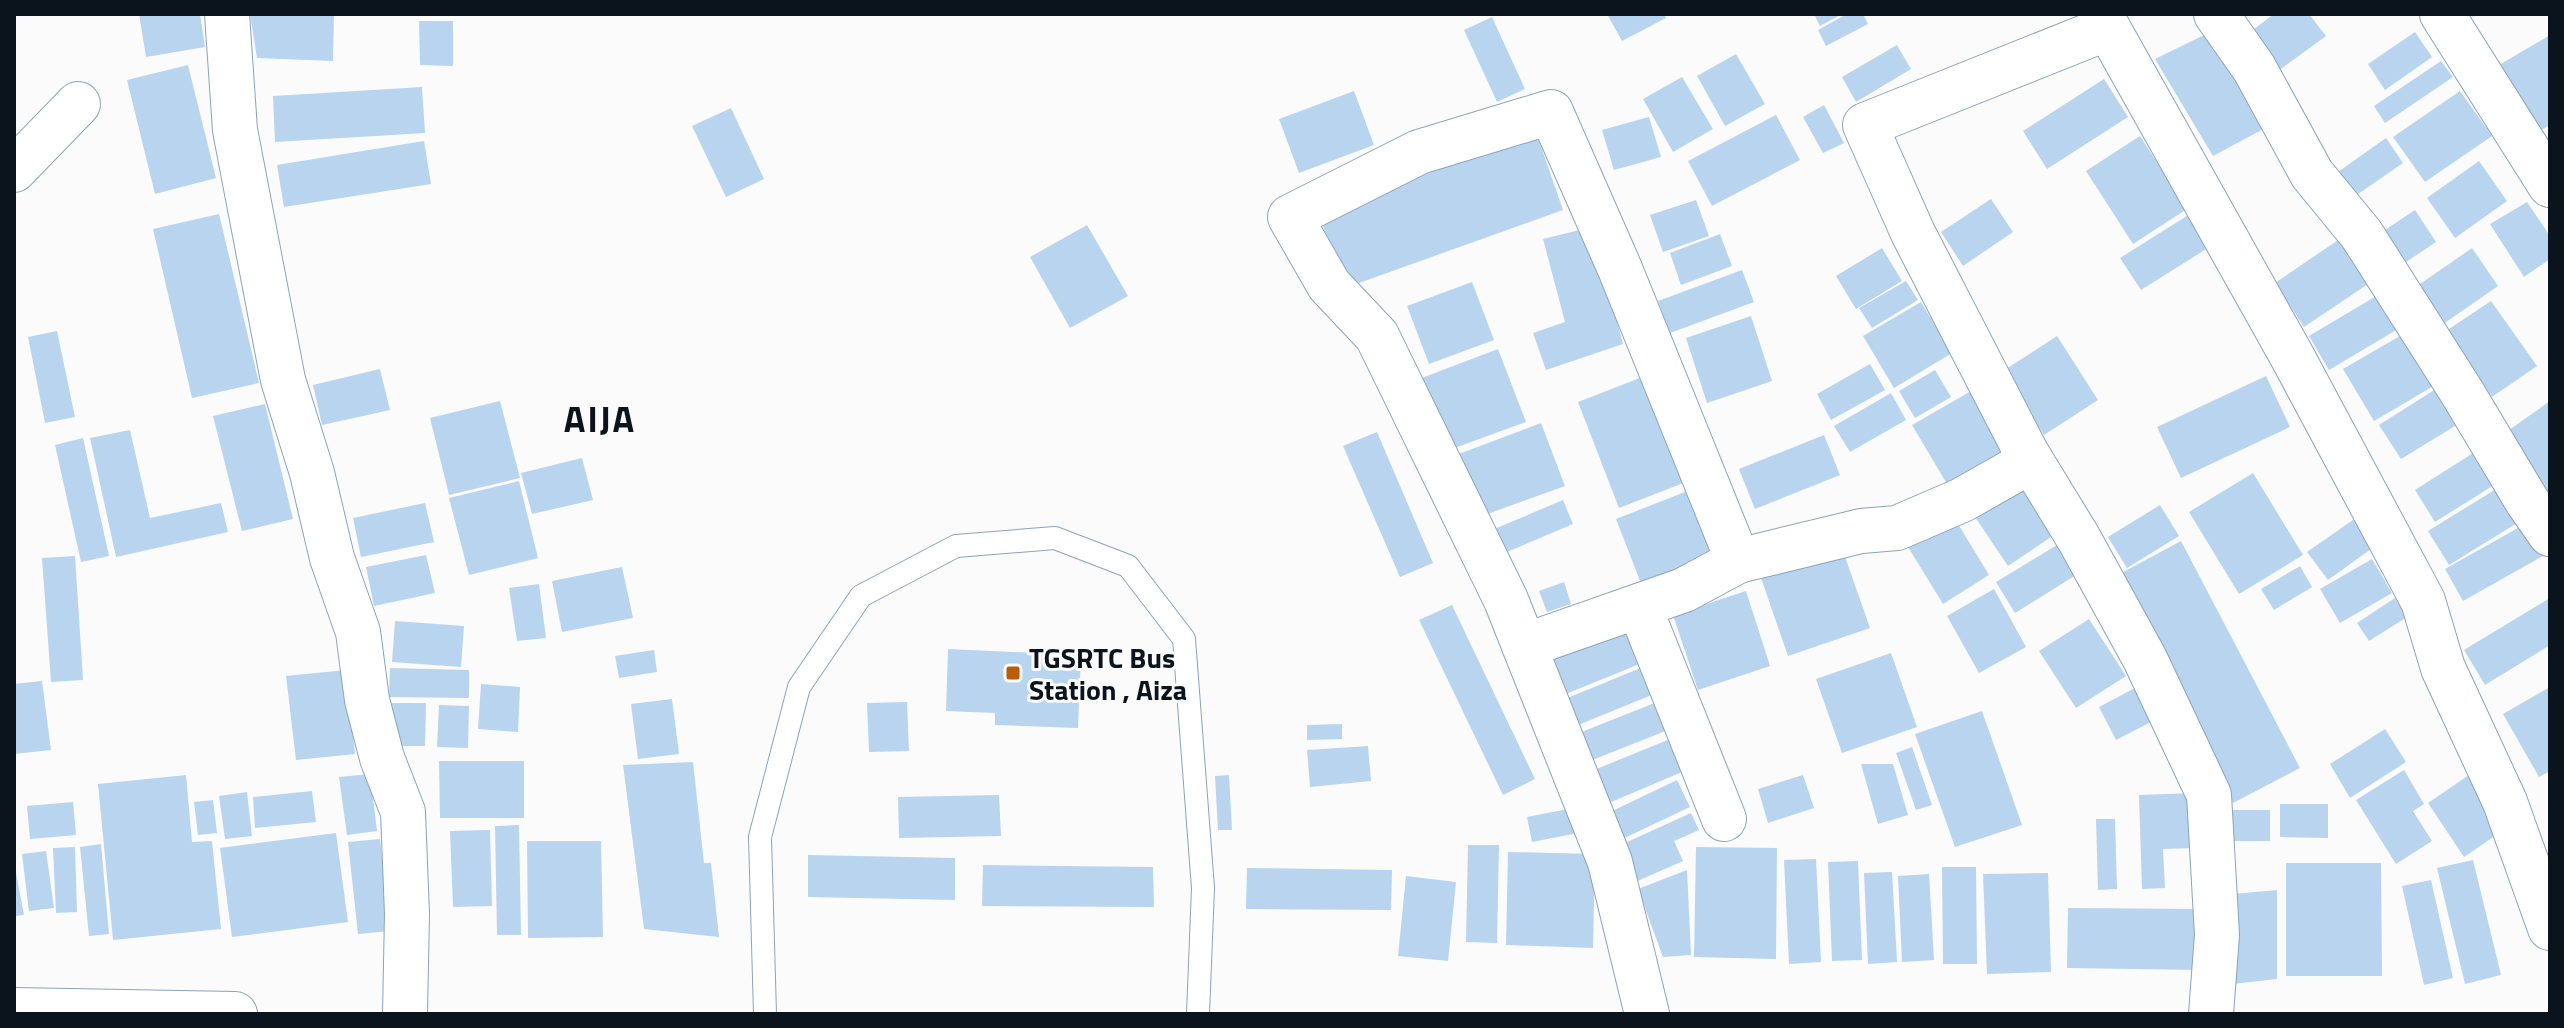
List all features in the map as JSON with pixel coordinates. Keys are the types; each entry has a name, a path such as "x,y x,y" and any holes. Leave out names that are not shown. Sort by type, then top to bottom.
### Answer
{"street":[{"path":"227,14 235,130 283,380 312,473 332,558 358,632 367,700 382,758 403,812 407,914 405,1014"},
{"path":"2216,14 2254,68 2312,174 2362,235 2550,534"},
{"path":"2442,14 2550,185"},
{"path":"2211,1014 2217,935 2209,795 2145,659 2079,539 2031,461 1913,233 1865,125 2101,21 2293,358 2423,601 2443,668 2505,802 2537,852 2550,928"},
{"path":"14,170 78,104"},
{"path":"1647,1014 1610,862 1506,600 1377,336 1329,285 1290,217 1419,152 1551,112 1620,269 1738,561"},
{"path":"1524,646 1684,590 1738,561 1861,531 1897,528 1962,500 2031,461"},
{"path":"1639,606 1724,819"},
{"path":"14,1010 235,1014"}],"lane":[{"path":"765,1014 760,837 799,687 861,596 956,546 1055,538 1128,566 1184,639 1203,888 1198,1014"}],"building":[{"path":"139,14 200,14 205,47 146,57"},
{"path":"250,14 334,14 333,61 257,58"},
{"path":"1607,14 1664,14 1666,18 1622,41"},
{"path":"1814,14 1842,14 1820,26"},
{"path":"1847,14 1863,14 1868,24 1826,46 1818,30"},
{"path":"2274,14 2309,14 2326,36 2274,74 2246,35"},
{"path":"1492,17 1525,89 1497,102 1464,30"},
{"path":"419,21 453,21 453,66 420,65"},
{"path":"2415,32 2432,57 2385,90 2368,64"},
{"path":"2206,34 2271,125 2213,156 2155,59"},
{"path":"2550,35 2550,125 2534,134 2494,68"},
{"path":"1897,45 1911,69 1856,102 1842,77"},
{"path":"1736,54 1765,104 1725,126 1697,76"},
{"path":"2441,61 2453,77 2385,123 2374,106"},
{"path":"188,65 216,178 155,194 127,80"},
{"path":"1682,77 1713,129 1673,152 1643,99"},
{"path":"2104,79 2128,117 2047,169 2023,131"},
{"path":"422,87 425,133 275,142 273,96"},
{"path":"1354,91 1374,145 1299,173 1279,119"},
{"path":"2460,91 2492,136 2425,182 2393,137"},
{"path":"1824,105 1844,143 1823,153 1803,117"},
{"path":"731,108 764,179 726,197 692,126"},
{"path":"1776,115 1800,160 1712,206 1688,161"},
{"path":"1649,117 1661,157 1614,170 1602,130"},
{"path":"1537,135 1563,210 1345,288 1318,212"},
{"path":"2140,136 2187,209 2133,244 2086,171"},
{"path":"2386,138 2403,163 2345,203 2328,179"},
{"path":"424,141 431,184 284,207 277,165"},
{"path":"2479,161 2507,201 2455,238 2427,198"},
{"path":"1991,199 2013,232 1963,266 1941,232"},
{"path":"1696,200 1709,236 1663,252 1650,215"},
{"path":"2527,202 2550,236 2550,259 2524,277 2490,224"},
{"path":"2415,210 2436,242 2406,262 2385,230"},
{"path":"219,214 259,383 192,398 153,229"},
{"path":"2190,214 2211,246 2141,290 2120,258"},
{"path":"1087,225 1128,296 1070,328 1030,257"},
{"path":"1592,227 1623,344 1546,370 1533,333 1565,322 1543,239"},
{"path":"1720,234 1732,266 1681,285 1670,253"},
{"path":"2341,238 2371,282 2304,327 2275,283"},
{"path":"1882,248 1902,281 1856,309 1836,276"},
{"path":"2472,248 2498,286 2436,329 2410,291"},
{"path":"1742,270 1754,302 1670,333 1658,301"},
{"path":"1906,281 1918,300 1872,328 1859,308"},
{"path":"1472,282 1494,340 1429,364 1407,306"},
{"path":"2383,292 2403,326 2329,370 2309,336"},
{"path":"2491,301 2537,366 2492,397 2446,331"},
{"path":"1921,302 1952,353 1894,388 1863,336"},
{"path":"1751,316 1772,381 1707,403 1686,338"},
{"path":"57,331 75,417 45,423 28,337"},
{"path":"2405,333 2437,384 2374,421 2343,369"},
{"path":"2057,336 2098,400 2044,435 2003,371"},
{"path":"1498,349 1526,422 1446,451 1419,379"},
{"path":"1870,364 1885,390 1831,420 1817,394"},
{"path":"380,369 390,410 322,425 313,385"},
{"path":"1935,370 1951,397 1915,418 1899,391"},
{"path":"1645,376 1686,482 1619,508 1578,402"},
{"path":"2266,376 2290,427 2181,478 2157,427"},
{"path":"2439,387 2460,423 2401,459 2379,425"},
{"path":"1973,390 2013,454 1950,489 1912,425"},
{"path":"1891,393 1906,420 1850,452 1834,426"},
{"path":"500,401 520,478 449,495 430,418"},
{"path":"2550,401 2550,504 2502,435"},
{"path":"265,404 293,519 242,531 213,416"},
{"path":"1541,423 1565,486 1479,517 1456,455"},
{"path":"130,430 150,518 221,503 228,532 116,557 90,438"},
{"path":"1377,432 1433,563 1400,577 1343,446"},
{"path":"1824,435 1840,475 1755,509 1739,469"},
{"path":"83,438 109,556 81,562 55,445"},
{"path":"2481,448 2502,480 2435,522 2415,490"},
{"path":"582,458 593,500 532,514 521,473"},
{"path":"2253,473 2303,555 2239,594 2189,512"},
{"path":"519,481 538,558 469,575 449,498"},
{"path":"2017,481 2054,535 2008,566 1971,511"},
{"path":"2501,486 2522,520 2449,565 2428,531"},
{"path":"1690,490 1718,562 1644,591 1616,519"},
{"path":"1563,500 1573,524 1495,557 1485,533"},
{"path":"425,503 434,542 361,557 353,518"},
{"path":"2160,505 2179,536 2127,568 2108,537"},
{"path":"2363,513 2382,541 2328,580 2307,552"},
{"path":"1952,514 1989,575 1943,604 1905,542"},
{"path":"2525,524 2543,556 2463,601 2445,569"},
{"path":"2181,541 2300,768 2233,803 2114,577"},
{"path":"2057,545 2076,575 2015,613 1996,582"},
{"path":"1843,551 1870,628 1788,656 1761,578"},
{"path":"426,555 435,593 374,606 366,567"},
{"path":"75,556 83,680 51,682 42,558"},
{"path":"2372,559 2392,593 2340,623 2320,589"},
{"path":"2300,566 2312,587 2274,610 2261,589"},
{"path":"622,567 633,618 562,632 552,581"},
{"path":"1564,582 1571,604 1547,612 1539,591"},
{"path":"539,584 546,638 517,641 509,588"},
{"path":"1994,589 2026,647 1979,673 1947,616"},
{"path":"1746,591 1770,666 1698,690 1673,615"},
{"path":"2395,598 2407,617 2369,641 2357,623"},
{"path":"2550,598 2550,645 2485,685 2464,650"},
{"path":"1452,605 1535,779 1503,795 1419,620"},
{"path":"2089,619 2126,676 2076,708 2039,651"},
{"path":"395,621 464,626 461,667 392,662"},
{"path":"1626,625 1642,663 1556,698 1541,660"},
{"path":"948,649 1081,655 1078,728 995,725 995,713 946,711"},
{"path":"654,650 657,672 619,678 615,656"},
{"path":"1891,653 1917,727 1842,753 1816,679"},
{"path":"1643,667 1654,694 1571,728 1560,701"},
{"path":"390,668 469,670 469,698 389,697"},
{"path":"346,670 355,754 296,760 286,676"},
{"path":"42,681 51,750 14,754 14,684"},
{"path":"481,684 520,687 518,732 478,729"},
{"path":"2550,687 2550,771 2539,777 2503,714"},
{"path":"2135,688 2153,721 2116,740 2099,707"},
{"path":"672,699 679,754 638,759 631,704"},
{"path":"1662,700 1673,728 1585,763 1574,735"},
{"path":"907,702 909,751 869,752 867,703"},
{"path":"389,703 426,703 425,746 388,746"},
{"path":"439,705 469,706 468,748 437,747"},
{"path":"1982,711 2022,825 1955,847 1915,734"},
{"path":"1342,724 1342,739 1307,740 1307,725"},
{"path":"2385,729 2406,762 2350,798 2330,764"},
{"path":"1675,737 1689,769 1604,805 1589,772"},
{"path":"1368,746 1371,781 1310,787 1307,750"},
{"path":"1912,747 1932,805 1916,810 1896,753"},
{"path":"439,761 524,761 524,818 440,818"},
{"path":"693,762 704,863 711,863 719,937 644,929 623,765"},
{"path":"1861,764 1893,764 1908,815 1878,824"},
{"path":"2404,770 2424,804 2413,811 2432,841 2396,864 2356,800"},
{"path":"370,774 377,831 347,835 339,777"},
{"path":"186,775 192,842 212,841 221,929 113,940 98,784"},
{"path":"1229,775 1232,830 1218,830 1215,776"},
{"path":"1803,775 1814,808 1768,823 1758,789"},
{"path":"2469,775 2505,829 2464,857 2428,803"},
{"path":"1677,780 1690,807 1618,841 1606,814"},
{"path":"312,791 316,822 255,828 253,797"},
{"path":"247,792 252,836 225,839 219,796"},
{"path":"2196,793 2198,848 2163,849 2165,888 2142,889 2139,795"},
{"path":"999,795 1001,836 899,838 898,797"},
{"path":"213,800 217,833 198,835 194,802"},
{"path":"73,802 76,835 30,839 27,806"},
{"path":"2280,804 2328,804 2328,838 2280,837"},
{"path":"1573,808 1578,833 1532,842 1527,817"},
{"path":"2232,810 2270,810 2270,841 2232,841"},
{"path":"1691,813 1699,830 1674,841 1683,861 1633,883 1616,847"},
{"path":"2096,819 2115,819 2117,889 2098,890"},
{"path":"519,825 521,935 497,935 495,826"},
{"path":"490,830 492,906 453,907 450,831"},
{"path":"336,833 348,922 232,937 220,848"},
{"path":"380,839 390,931 358,934 348,842"},
{"path":"527,841 601,841 603,937 528,938"},
{"path":"101,844 109,934 89,936 80,847"},
{"path":"1468,845 1499,845 1497,943 1466,942"},
{"path":"75,847 77,912 56,913 53,848"},
{"path":"1696,847 1777,848 1776,959 1694,957"},
{"path":"46,851 54,908 29,911 22,854"},
{"path":"1508,852 1595,854 1593,948 1506,945"},
{"path":"808,855 955,858 955,900 808,897"},
{"path":"1816,859 1821,962 1789,964 1784,860"},
{"path":"2473,860 2501,975 2465,984 2437,868"},
{"path":"1858,861 1862,960 1832,961 1828,862"},
{"path":"14,862 24,915 14,916"},
{"path":"2286,863 2381,863 2382,976 2286,976"},
{"path":"983,865 1153,867 1154,907 982,906"},
{"path":"1942,867 1976,867 1977,964 1943,964"},
{"path":"1247,868 1392,870 1391,910 1246,909"},
{"path":"1687,870 1691,955 1663,957 1638,889"},
{"path":"1892,872 1897,962 1868,964 1864,873"},
{"path":"2048,873 2051,972 1987,974 1983,874"},
{"path":"1929,874 1934,960 1902,962 1898,876"},
{"path":"1406,876 1456,882 1448,961 1398,956"},
{"path":"2431,880 2453,978 2424,985 2402,886"},
{"path":"2277,890 2277,979 2233,984 2233,894"},
{"path":"2068,908 2200,909 2199,970 2067,968"}],"place":[{"name":"TGSRTC Bus Station , Aiza","path":"1013,673"}],"district":[{"name":"AIJA","path":"600,418"}]}
